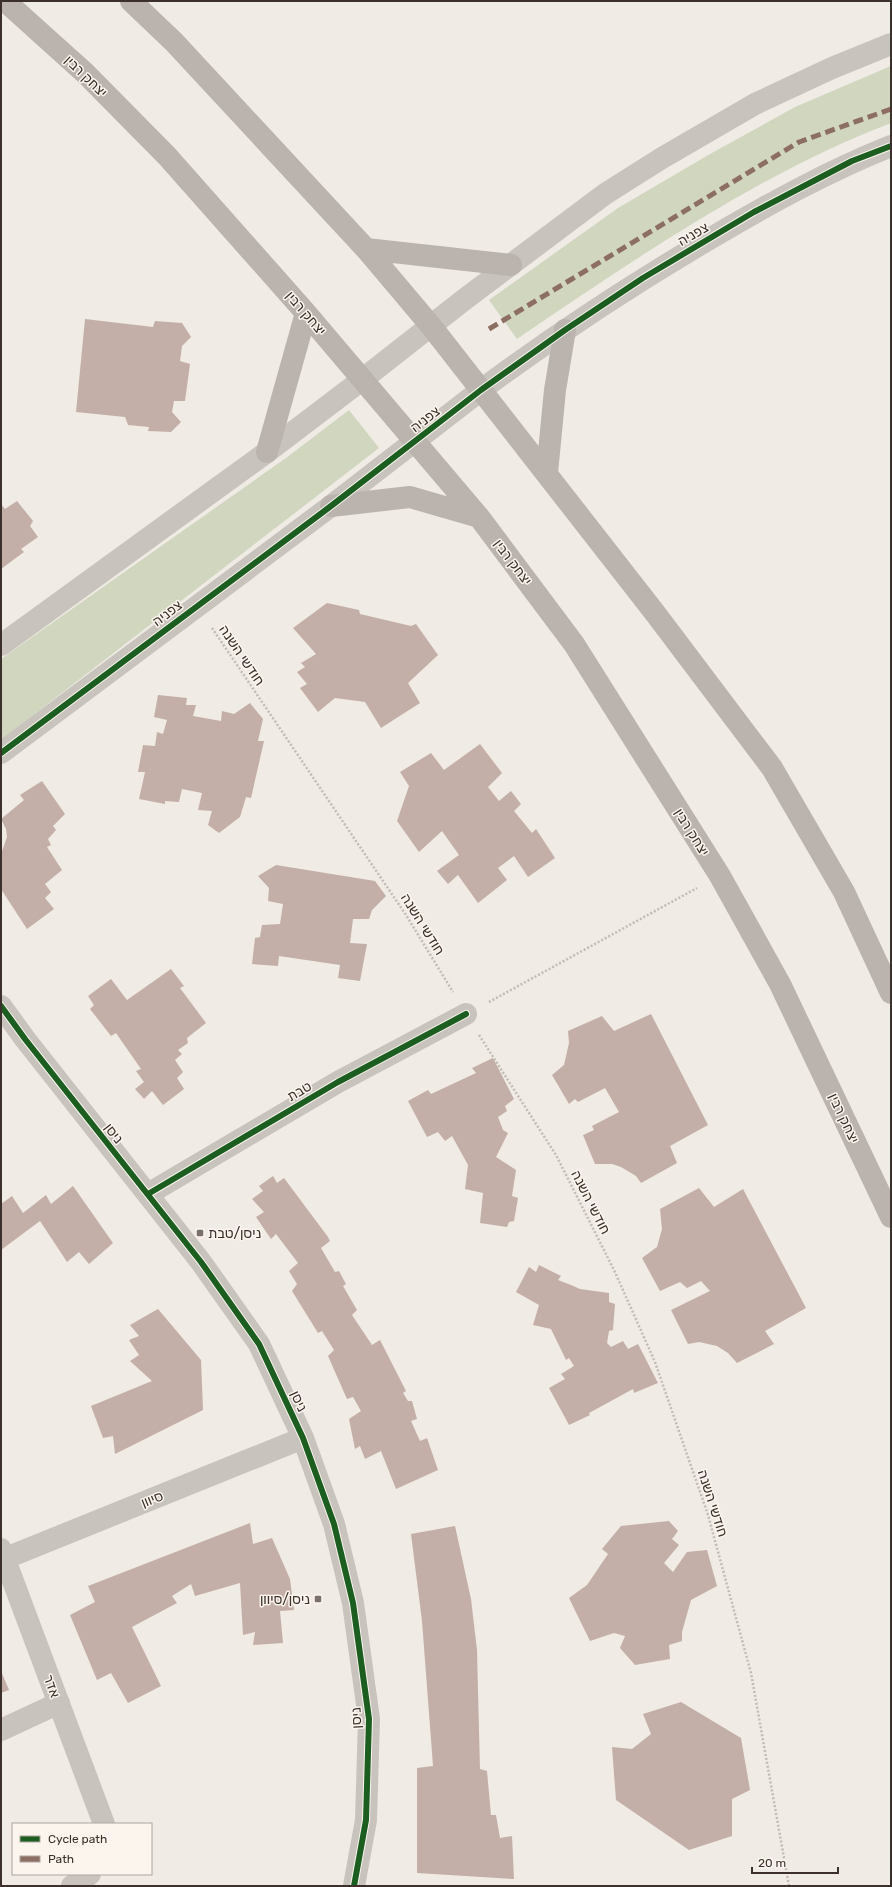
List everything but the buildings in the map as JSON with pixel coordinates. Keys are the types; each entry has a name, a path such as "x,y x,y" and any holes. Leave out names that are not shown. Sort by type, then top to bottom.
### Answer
{"main road":[{"name":"יצחק רבין","path":"5,1 85,73 167,156 306,313 479,517 574,644 720,876 780,984 891,1217"},
{"path":"131,1 174,42 366,249 431,326 547,473 772,768 844,892 891,993"},
{"path":"366,249 511,264"},
{"path":"267,452 306,313"},
{"path":"547,473 555,390 565,330"},
{"path":"331,506 410,497 479,517"}],"street":[{"path":"1,645 267,452 363,380 511,264 605,194 755,104 832,68 891,44"},
{"name":"צפניה","path":"1,753 416,442 481,390 565,330 643,278 754,212 852,161 891,146"},
{"name":"ניסן","path":"1,1006 25,1039 201,1262 259,1344 303,1438 334,1524 351,1596 369,1719 366,1820 354,1886"},
{"name":"טבת","path":"148,1194 338,1082 466,1014"},
{"name":"סיוון","path":"2,1556 303,1438"},
{"name":"אדר","path":"2,1556 104,1823"},
{"path":"1,1730 59,1703"},
{"path":"72,1886 89,1875"}],"path":[{"path":"466,1014 720,876"}],"green space":[{"path":"891,66 891,123 842,143 746,192 652,249 517,339 489,300 618,208 710,154 795,107"},
{"path":"349,410 379,448 1,740 1,659 286,458"}],"marked path":[{"path":"489,329 799,142 891,109"}],"cycle path":[{"path":"1,753 331,506 481,390 565,330 643,278 754,212 852,161 891,146"},
{"path":"1,1006 25,1039 201,1262 259,1344 303,1438 334,1524 353,1603 369,1719 366,1820 354,1886"},
{"path":"148,1194 338,1082 466,1014"}],"place":[{"name":"ניסן/טבת","path":"200,1233"},
{"name":"ניסן/סיוון","path":"318,1599"}]}
